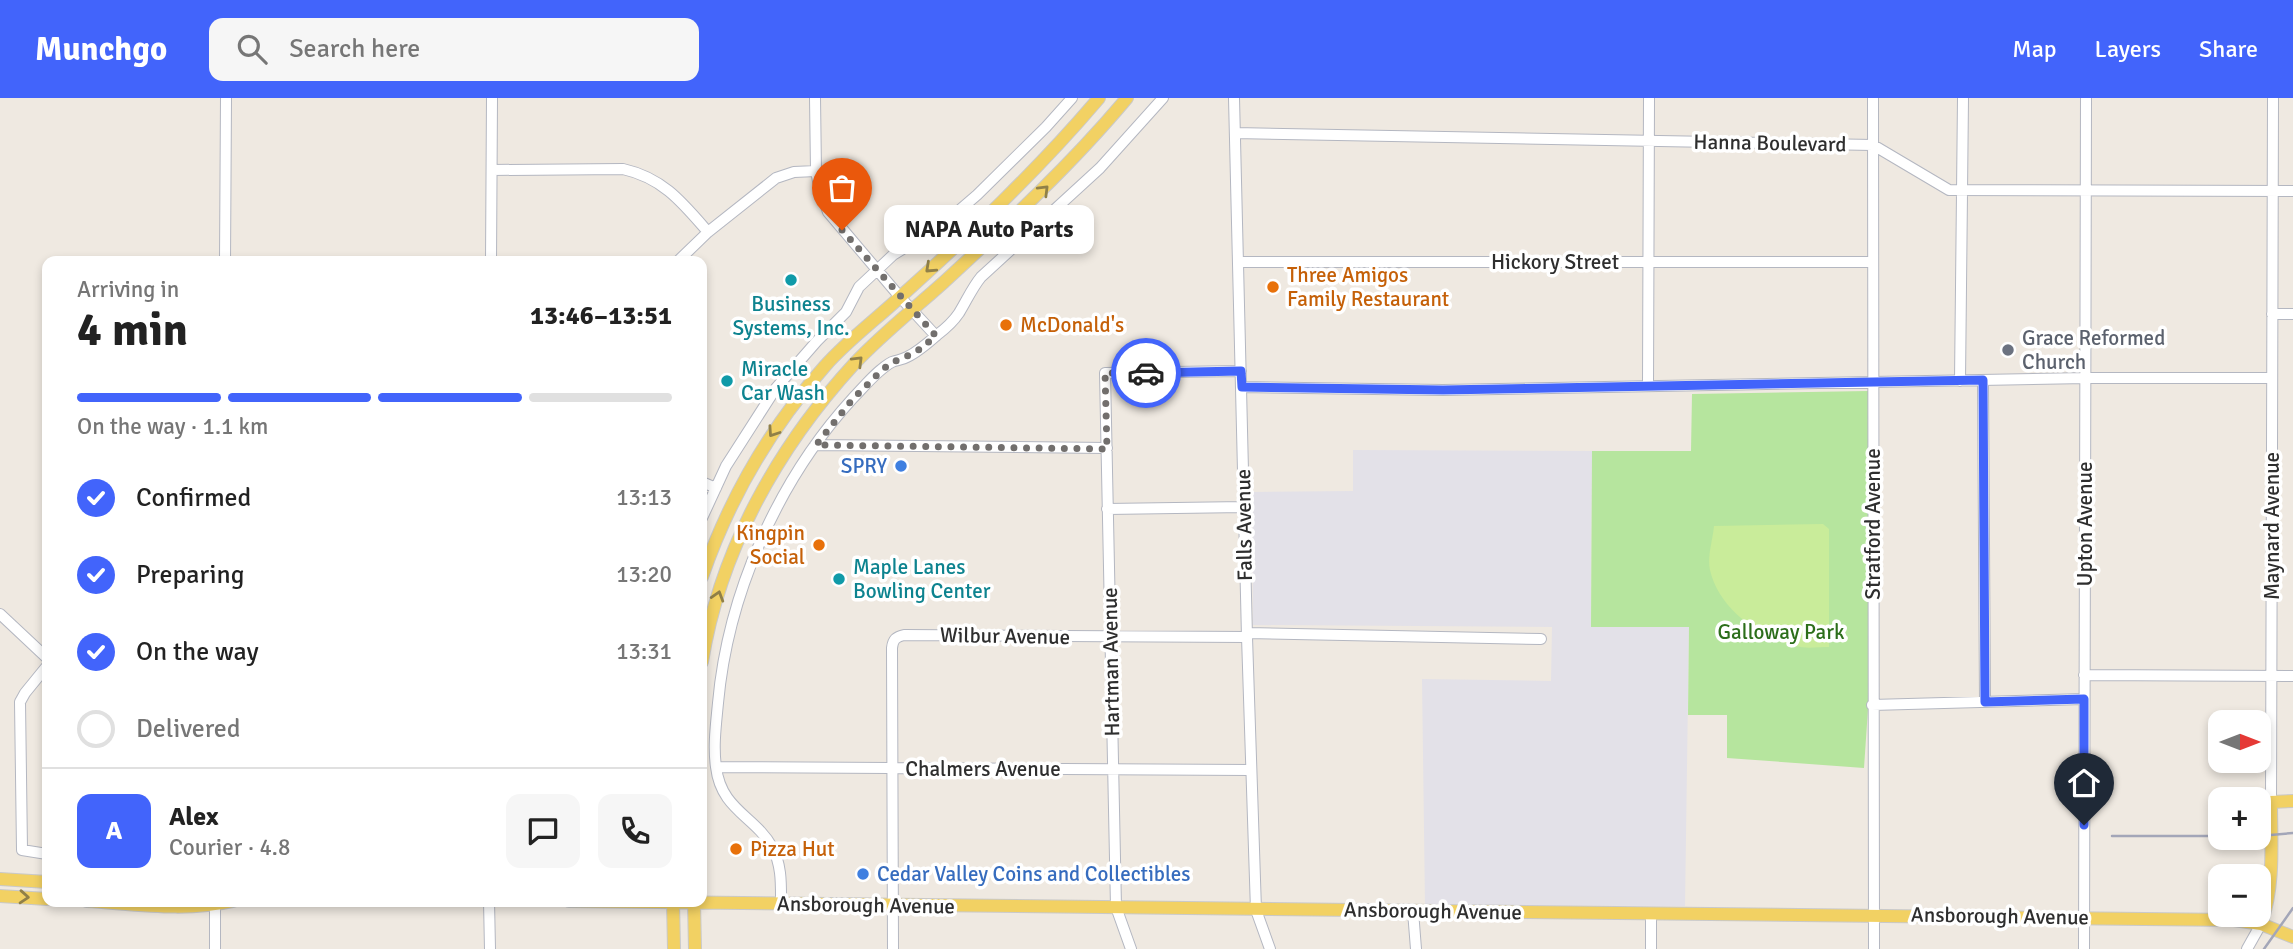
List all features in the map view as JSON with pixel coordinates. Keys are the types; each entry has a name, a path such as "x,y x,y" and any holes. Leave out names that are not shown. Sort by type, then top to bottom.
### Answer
{"main road":[{"path":"707,565 733,501 762,449 807,387 841,349 900,297 1046,157 1099,98"},
{"path":"707,637 738,538 782,457 835,385 857,361 1039,195 1127,98"},
{"path":"2271,802 2293,802"},
{"path":"0,879 42,882"},
{"path":"0,896 42,899"},
{"name":"Ansborough Avenue","path":"707,902 2208,919"},
{"path":"673,907 674,949"},
{"path":"694,907 695,949"},
{"name":"Ansborough Avenue","path":"2268,927 2293,937"}],"street":[{"path":"225,256 226,98"},
{"path":"491,256 492,98"},
{"path":"816,98 816,171 828,212 936,336"},
{"path":"707,507 742,440 776,388 846,312 859,287 892,255 927,238 940,228 977,195 1072,98"},
{"path":"781,904 776,854 764,836 731,803 719,783 716,766 718,695 728,637 753,560 779,503 816,445 852,400 891,363 916,352 936,336 959,313 981,277 1100,168 1163,98"},
{"name":"Falls Avenue","path":"1234,98 1256,910 1270,949"},
{"path":"1648,385 1649,98"},
{"name":"Stratford Avenue","path":"1874,98 1874,949"},
{"path":"1960,381 1963,98"},
{"name":"Upton Avenue","path":"2084,949 2087,98"},
{"name":"Maynard Avenue","path":"2271,787 2273,98"},
{"name":"Hanna Boulevard","path":"1235,133 1873,145 1949,190 2293,191"},
{"path":"492,170 622,169 641,173 657,181 682,203 708,232"},
{"path":"683,256 708,232 776,178 794,172 816,171"},
{"name":"Hickory Street","path":"1238,262 1872,262"},
{"path":"2273,314 2293,314"},
{"name":"Hartman Avenue","path":"1131,949 1116,907 1105,373 1241,371"},
{"path":"1242,387 1443,390 2272,377"},
{"path":"1983,380 1985,702"},
{"path":"816,445 1107,449"},
{"path":"707,484 716,488"},
{"path":"1107,509 1244,507"},
{"path":"0,614 42,653"},
{"name":"Wilbur Avenue","path":"892,768 893,642 904,635 1247,635 1541,639"},
{"path":"42,672 20,702 22,850 42,853"},
{"path":"2084,674 2293,676"},
{"path":"1872,705 2084,699"},
{"name":"Chalmers Avenue","path":"716,766 1251,771"},
{"path":"892,768 893,949"},
{"path":"215,907 215,949"},
{"path":"489,907 489,949"},
{"path":"1413,911 1416,949"},
{"path":"1651,914 1651,949"},
{"name":"Maynard Avenue","path":"2247,949 2259,927"}],"shaded area":[{"path":"1353,450 1592,451 1591,626 1689,627 1685,906 1425,905 1422,679 1551,681 1552,627 1253,625 1252,492 1353,491"}],"green space":[{"name":"Galloway Park","path":"1868,391 1873,635 1864,768 1727,758 1727,715 1688,715 1689,627 1591,627 1592,451 1691,451 1692,394"},
{"path":"1823,524 1829,529 1829,647 1808,648 1782,642 1755,628 1731,609 1715,584 1710,570 1714,526"}],"railway":[{"path":"2271,835 2293,833"},
{"path":"2112,836 2208,836"},
{"path":"2264,949 2293,908"}],"way so far":[{"path":"842,230 936,336 916,352 891,363 881,371 852,400 816,445 1107,449 1105,373 1146,373"}],"place":[{"name":"NAPA Auto Parts","path":"842,230"},
{"name":"Business Systems, Inc.","path":"791,280"},
{"name":"Three Amigos Family Restaurant","path":"1273,287"},
{"name":"McDonald's","path":"1006,325"},
{"name":"Grace Reformed Church","path":"2008,350"},
{"name":"Miracle Car Wash","path":"727,381"},
{"name":"SPRY","path":"901,466"},
{"name":"Kingpin Social","path":"819,545"},
{"name":"Maple Lanes Bowling Center","path":"839,579"},
{"name":"Pizza Hut","path":"736,849"},
{"name":"Cedar Valley Coins and Collectibles","path":"863,874"}],"route":[{"path":"1146,373 1241,371 1242,387 1440,390 1983,380 1985,702 2084,699 2084,825"}]}
